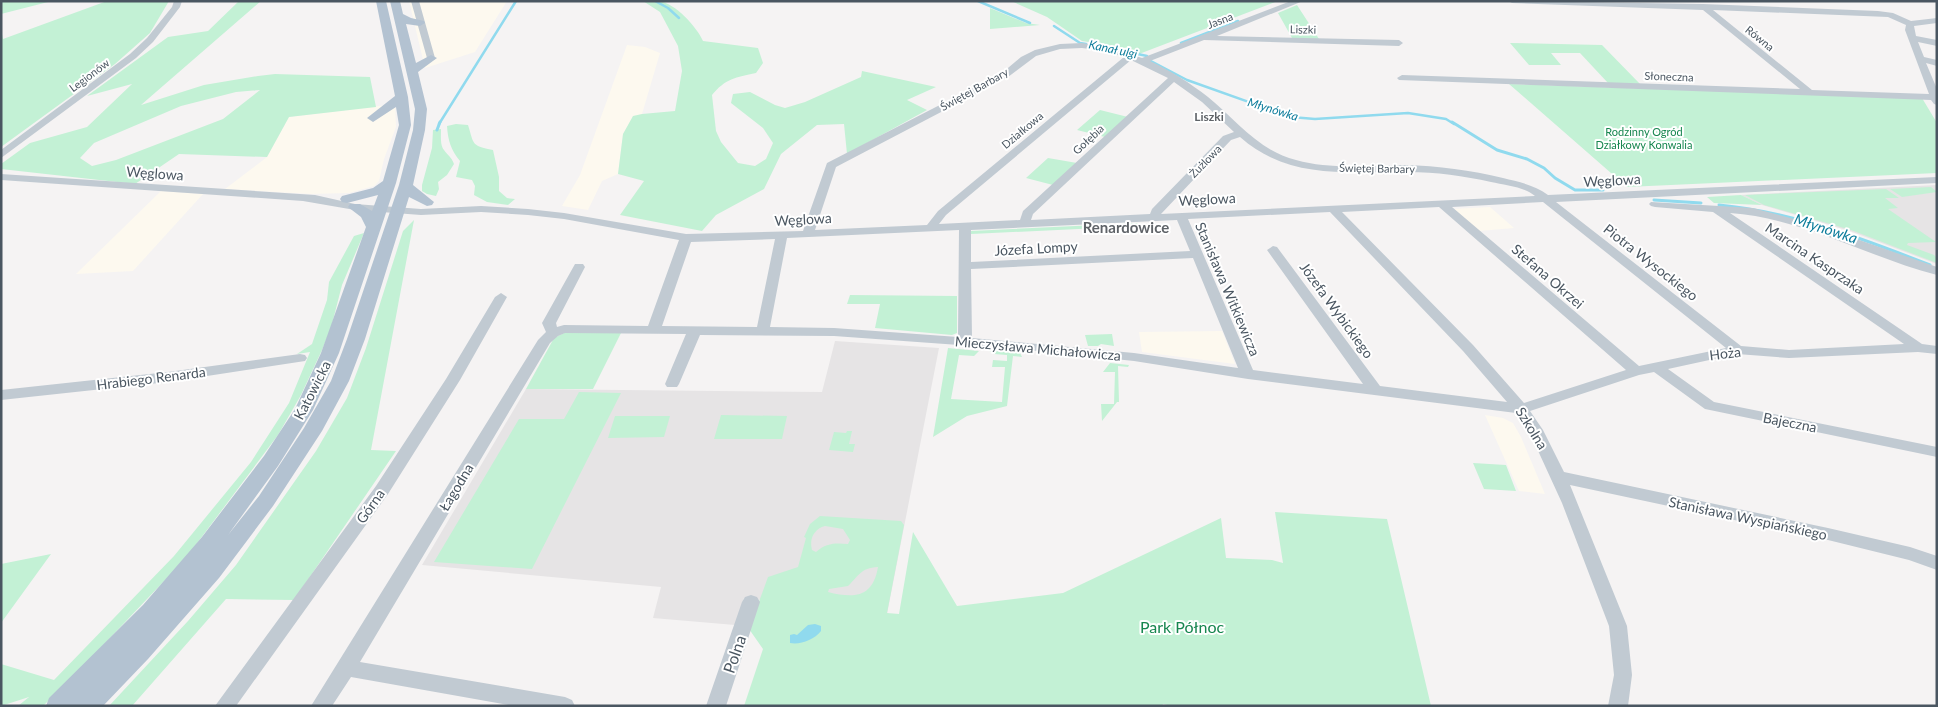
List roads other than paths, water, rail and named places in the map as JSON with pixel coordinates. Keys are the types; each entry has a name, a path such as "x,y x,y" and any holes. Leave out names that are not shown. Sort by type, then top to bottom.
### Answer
{"main road":[{"name":"Katowicka","path":"87,706 140,652 212,572 266,501 312,431 343,373 387,210 389,184 405,125 402,97 380,1"},
{"name":"Katowicka","path":"58,706 151,612 210,543 271,461 304,410 330,353 387,210 406,185 418,140 421,109 395,1"},
{"path":"399,16 408,21 420,23"},
{"path":"412,71 431,58"},
{"path":"373,118 402,97"},
{"path":"351,203 389,184"},
{"path":"406,185 411,192 427,202"},
{"path":"351,203 367,214 372,220 387,210"}],"street":[{"name":"Legionów","path":"1,155 133,56 150,40 178,1"},
{"path":"415,1 431,58"},
{"name":"Jasna","path":"1146,60 1299,1"},
{"path":"1512,1 1701,4 1878,12 1910,24 1937,20"},
{"name":"Równa","path":"1701,4 1809,92"},
{"path":"1910,24 1909,30 1936,100"},
{"name":"Liszki","path":"1205,38 1399,42"},
{"path":"1913,38 1937,43"},
{"name":"Świętej Barbary","path":"808,234 831,165 1004,75 1022,60 1036,52 1048,48 1079,46 1113,51 1146,60 1205,100 1240,134 1272,156 1299,165 1442,170 1523,187 1547,198"},
{"name":"Działkowa","path":"933,227 933,223 942,212 1131,56"},
{"path":"1920,59 1937,63"},
{"name":"Gołębia","path":"1025,223 1026,213 1174,78"},
{"name":"Słoneczna","path":"1402,78 1809,92 1936,100"},
{"name":"Żużlowa","path":"1155,217 1156,211 1226,138 1240,134"},
{"name":"Węglowa","path":"1,177 306,198 351,203 387,210 421,212 481,209 564,216 686,238 808,234 1937,180"},
{"name":"Marcina Kasprzaka","path":"1695,191 1714,207 1918,348"},
{"name":"Piotra Wysockiego","path":"1547,198 1737,350"},
{"name":"Węglowa","path":"387,210 427,202 473,205 481,209"},
{"name":"Stefana Okrzei","path":"1441,203 1636,371"},
{"path":"1655,204 1753,211 1809,226 1937,271"},
{"name":"Szkolna","path":"1333,209 1468,348 1521,409 1536,430 1559,478 1618,626 1623,676 1618,706"},
{"name":"Stanisława Witkiewicza","path":"1181,216 1248,374"},
{"path":"965,226 966,342"},
{"path":"763,330 782,235"},
{"path":"654,329 686,238"},
{"name":"Józefa Wybickiego","path":"1273,250 1375,390"},
{"name":"Józefa Lompy","path":"964,266 1198,254"},
{"path":"553,333 549,323 579,267"},
{"name":"Górna","path":"226,706 382,490 453,380 501,297"},
{"name":"Mieczysława Michałowicza","path":"553,333 564,329 763,330 834,332 966,342 1134,357 1248,374 1521,409"},
{"path":"672,384 695,330"},
{"name":"Łagodna","path":"321,706 545,340 553,333"},
{"name":"Hoża","path":"1521,409 1636,371 1737,350 1789,354 1918,348 1937,350"},
{"name":"Hrabiego Renarda","path":"1,395 168,377 300,358"},
{"name":"Bajeczna","path":"1655,366 1710,406 1937,452"},
{"name":"Stanisława Wyspiańskiego","path":"1559,478 1828,534 1910,554 1937,563"},
{"name":"Polna","path":"716,706 752,602"},
{"path":"346,668 566,706"}],"water":[{"path":"815,624 821,626 821,631 815,637 802,642 790,643 790,635 797,635 808,625"}],"waterway":[{"path":"440,123 516,1"},
{"path":"655,1 668,8 679,18"},
{"name":"Kanał ulgi","path":"978,1 1030,23"},
{"name":"Młynówka","path":"1181,43 1238,21"},
{"name":"Kanał ulgi","path":"1054,26 1080,43 1086,44"},
{"name":"Kanał ulgi","path":"1105,47 1147,56"},
{"name":"Młynówka","path":"1147,59 1187,80 1291,117 1315,119 1408,113 1446,119 1454,124"},
{"name":"Młynówka","path":"1452,122 1497,150 1527,159 1544,168 1555,178 1575,190 1603,190"},
{"path":"437,130 440,123"},
{"name":"Młynówka","path":"1654,200 1701,203"},
{"name":"Młynówka","path":"1719,205 1746,208 1800,220 1852,236 1930,265"}],"district":[{"name":"Liszki","path":"1209,116"},
{"name":"Renardowice","path":"1126,227"}],"park label":[{"name":"Rodzinny Ogród Działkowy Konwalia","path":"1644,137"},
{"name":"Park Północ","path":"1182,626"}]}
